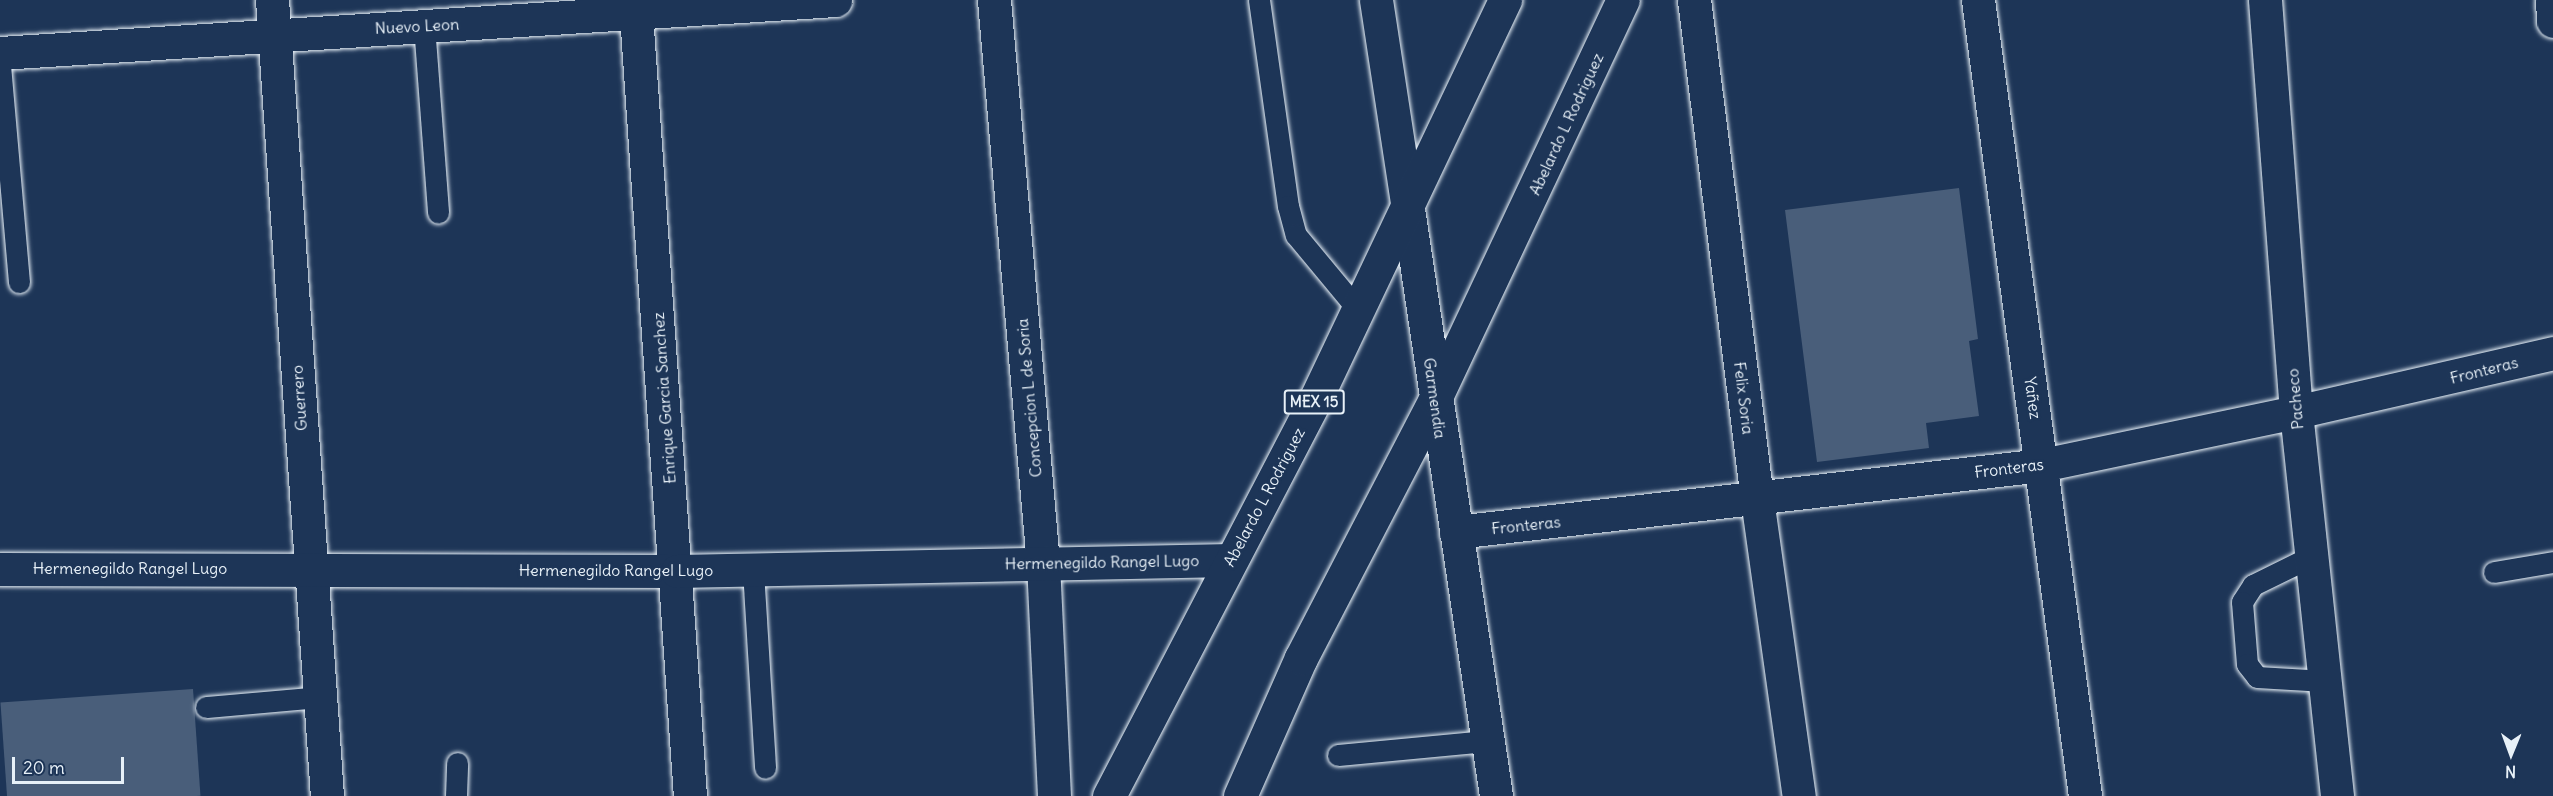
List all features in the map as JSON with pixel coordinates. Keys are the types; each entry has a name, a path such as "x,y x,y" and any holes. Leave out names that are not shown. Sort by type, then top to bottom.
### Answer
{"street":[{"name":"Guerrero","path":"272,0 327,796"},
{"name":"Nuevo Leon","path":"0,53 424,25 635,6 835,0"},
{"name":"Concepcion L de Soria","path":"994,0 1043,563 1054,796"},
{"name":"Garmendia","path":"1376,0 1496,796"},
{"name":"Abelardo L Rodriguez","path":"1109,796 1359,310 1504,0"},
{"name":"Abelardo L Rodriguez","path":"1240,796 1301,658 1435,399 1623,0"},
{"name":"Felix Soria","path":"1694,0 1757,499 1799,796"},
{"name":"Yañez","path":"1978,0 2085,796"},
{"name":"Pacheco","path":"2265,0 2296,412 2337,796"},
{"path":"2552,0 2553,21"},
{"name":"Enrique Garcia Sanchez","path":"635,6 677,571 690,796"},
{"name":"Fronteras","path":"1456,532 2042,465 2296,412 2553,353"},
{"name":"Hermenegildo Rangel Lugo","path":"0,569 311,567 677,571 1231,560"}],"lane":[{"path":"1259,0 1288,206 1296,235 1359,310"},
{"path":"424,25 438,212"},
{"path":"0,65 19,282"},
{"path":"2312,556 2253,585 2242,602 2247,664 2257,677 2325,681"},
{"path":"2494,572 2553,562"},
{"path":"753,570 765,768"},
{"path":"206,707 320,697"},
{"path":"1338,755 1486,741"},
{"path":"456,796 457,763"}],"building":[{"path":"1959,188 1978,339 1969,341 1979,416 1926,423 1929,448 1817,462 1785,210"},
{"path":"193,689 200,796 7,796 0,702"}]}
